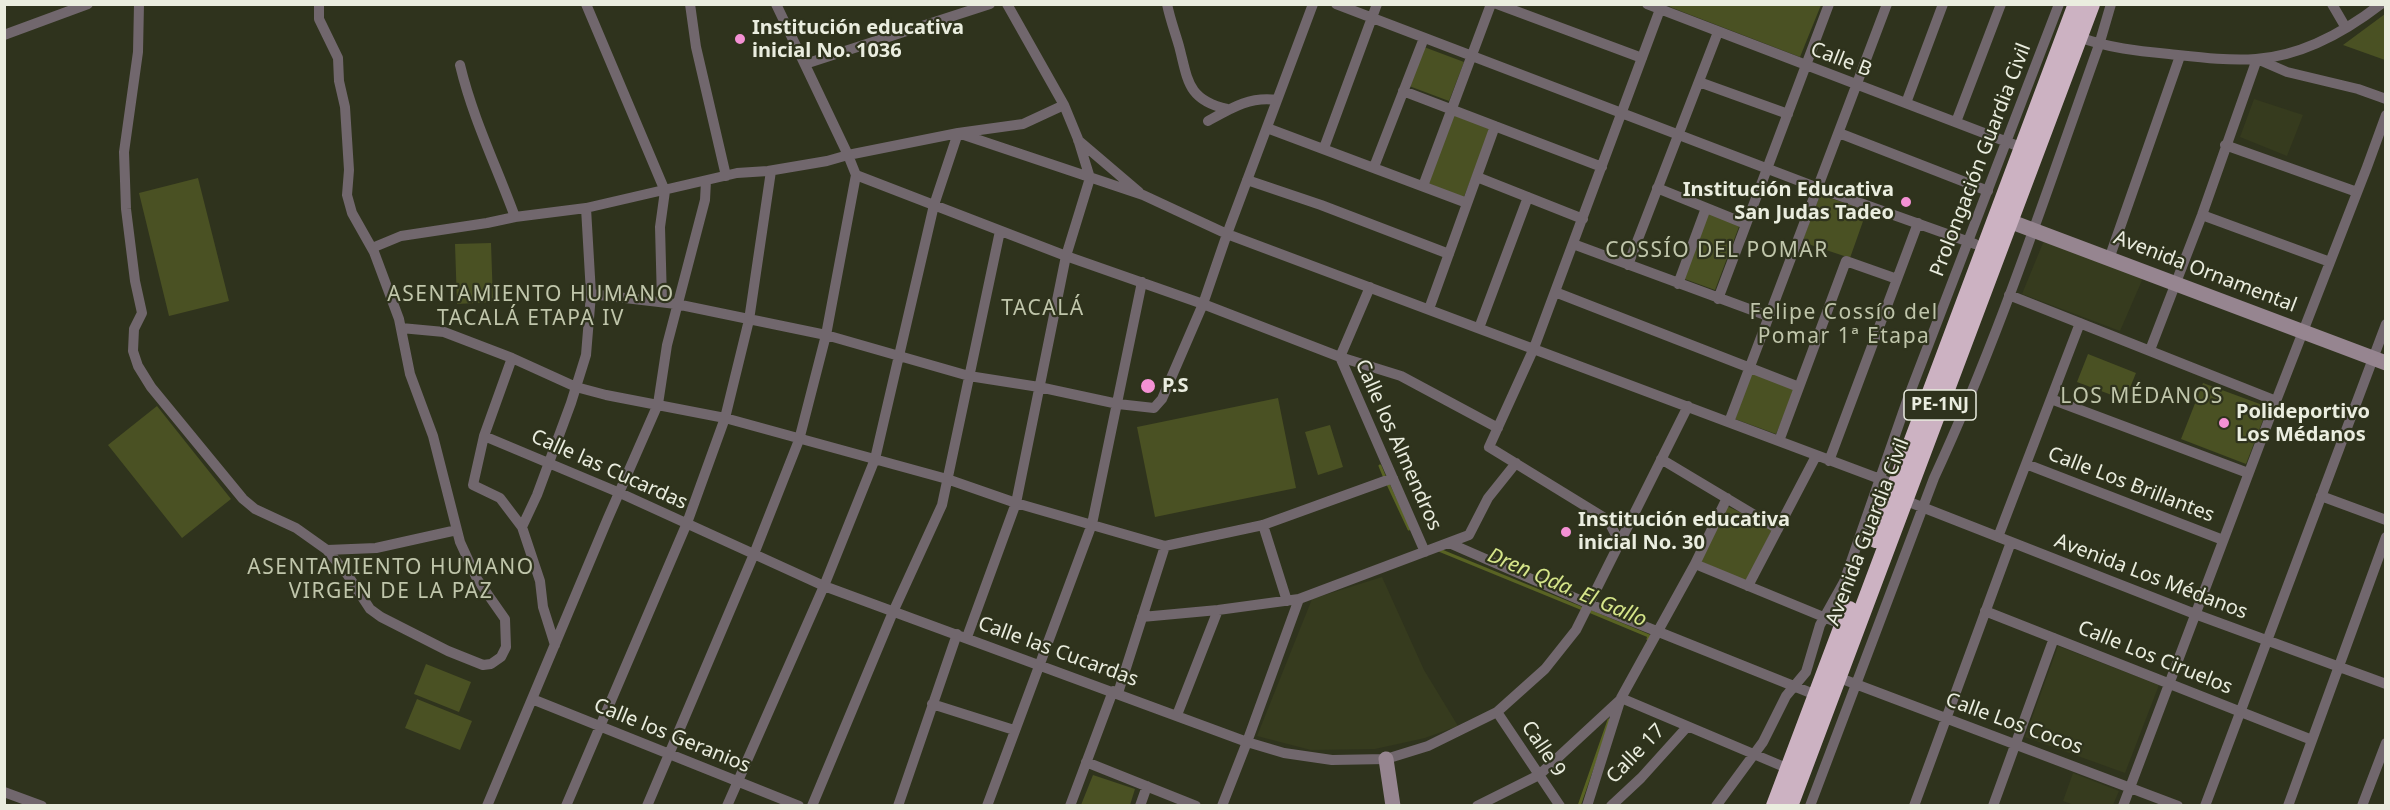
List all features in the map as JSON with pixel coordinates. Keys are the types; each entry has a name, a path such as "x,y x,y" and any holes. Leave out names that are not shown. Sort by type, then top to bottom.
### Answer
{"highway":[{"name":"Avenida Guardia Civil","path":"1984,247 2009,221 2091,4"},
{"name":"Avenida Guardia Civil","path":"1775,806 1984,247 2015,145 2067,8"},
{"name":"Avenida Guardia Civil","path":"1789,806 1837,677 1893,488"}],"street":[{"path":"4,35 88,4"},
{"path":"140,4 138,52 124,152 126,209 141,313 134,329 133,351 138,366 151,387 243,498 255,509 297,528 327,550 347,574 370,609 381,617 448,651 483,665 491,664 501,657 506,647 505,619 477,579 460,542 433,436 410,374 401,328 388,288 372,248 352,213 346,195 349,170 345,107 339,81 338,58 320,19 318,4"},
{"path":"586,4 665,191 660,227 662,301"},
{"path":"690,4 696,47 726,176"},
{"path":"647,806 754,554 799,440 826,335 856,176 776,4"},
{"path":"805,64 990,4"},
{"path":"898,806 932,704 1016,503 1066,256 1090,178 1064,105 1006,4"},
{"path":"1167,4 1191,89 1213,106 1227,109"},
{"path":"591,294 662,301 826,335 969,376 1039,387 1118,404 1154,408 1159,404 1203,304 1313,4"},
{"path":"1336,4 1818,188 1984,247"},
{"path":"1324,148 1377,4"},
{"path":"1423,186 1491,4"},
{"path":"1497,4 1642,58"},
{"name":"Calle B","path":"1647,4 1661,7 1718,32 2015,145"},
{"path":"1718,299 1829,4"},
{"path":"1729,422 1887,4"},
{"path":"1906,103 1943,4"},
{"path":"1956,122 2001,4"},
{"path":"2046,4 2067,8"},
{"path":"1810,806 1923,507 2009,296 2099,45 2111,4"},
{"path":"2332,4 2346,28"},
{"path":"2079,37 2099,45 2180,56 2257,59 2303,48 2346,28 2381,4"},
{"path":"1620,543 1608,520 1489,447 1534,348 1661,7"},
{"path":"1628,265 1718,32"},
{"path":"1374,167 1424,38"},
{"path":"2109,259 2180,56"},
{"path":"2257,59 2286,72 2358,89 2385,99"},
{"path":"2150,350 2202,215 2257,59"},
{"path":"460,65 467,96 484,143 515,217"},
{"path":"1699,82 1788,114"},
{"path":"1403,91 1602,168"},
{"path":"1209,121 1227,109 1262,99 1277,100"},
{"path":"372,248 401,236 586,207 726,176 771,171 958,133 1023,124 1064,105"},
{"path":"2123,806 2385,114"},
{"path":"1429,309 1495,126"},
{"path":"1267,128 1467,203"},
{"path":"958,133 1143,195"},
{"path":"727,806 824,586 875,459 934,205 958,133"},
{"path":"1839,133 1988,191"},
{"path":"1078,139 1143,195"},
{"name":"Prolongación Guardia Civil","path":"1984,247 1988,191 2015,145"},
{"path":"2225,145 2357,192"},
{"path":"566,806 687,523 724,418 749,320 771,171"},
{"path":"856,176 1340,357 1401,376 1498,428"},
{"path":"1477,177 1583,219"},
{"path":"1247,180 1321,205 1449,254"},
{"path":"487,806 658,404 667,345 705,200 706,181"},
{"path":"1657,188 1746,224"},
{"name":"Avenida Los Médanos","path":"1143,195 1227,234 1779,441 1893,488 1923,507 2195,614 2385,684"},
{"path":"1479,328 1528,197"},
{"path":"522,527 549,462 586,355 591,294 586,207"},
{"path":"1678,284 1706,208"},
{"path":"2202,215 2330,262"},
{"name":"Avenida Ornamental","path":"2009,221 2379,360"},
{"path":"1829,461 1918,223"},
{"path":"812,806 893,612 942,505 1000,231"},
{"path":"1573,244 1768,316"},
{"path":"1779,441 1846,261 1897,279"},
{"path":"990,805 1014,730 1041,664 1092,524 1142,282"},
{"name":"Calle los Almendros","path":"1370,287 1340,357 1425,552"},
{"path":"1555,292 1799,387"},
{"path":"2009,296 2276,401"},
{"path":"1998,537 2080,323"},
{"path":"2205,806 2321,496 2379,360 2385,324"},
{"path":"401,328 444,332 512,358 576,387 724,418 947,479 1016,503 1165,546 1263,525 1392,478"},
{"path":"512,358 484,436 473,484 500,498 522,527 540,581 543,608 555,645"},
{"path":"2051,399 2248,473"},
{"path":"1589,604 1688,406"},
{"name":"Calle las Cucardas","path":"484,436 620,492 824,586 1041,664 1247,742 1284,753 1332,760 1386,759 1428,746 1497,712 1545,669 1576,630 1589,604"},
{"path":"1748,585 1816,456"},
{"path":"1661,459 1778,529"},
{"path":"1142,617 1299,599 1449,543 1468,535 1488,498 1516,463"},
{"name":"Calle Los Brillantes","path":"2026,464 2223,540"},
{"path":"1716,806 1763,742 1792,687 1806,672 1825,616 1893,488"},
{"path":"2321,496 2385,520"},
{"path":"1587,806 1621,698 1695,564 1727,498"},
{"path":"1263,525 1287,601"},
{"path":"327,550 376,548 457,530"},
{"path":"2288,806 2385,537"},
{"path":"1914,806 2011,542"},
{"path":"1449,543 1657,632 1792,687 1816,694"},
{"path":"1070,806 1116,692 1165,546"},
{"path":"1695,564 1844,625"},
{"path":"1222,806 1299,599"},
{"path":"1177,715 1218,610"},
{"name":"Calle Los Ciruelos","path":"1985,611 2312,740"},
{"path":"1993,806 2054,638"},
{"name":"Calle Los Cocos","path":"1837,677 2178,806"},
{"path":"1621,698 1789,769"},
{"path":"1477,806 1539,775 1621,698"},
{"name":"Calle los Geranios","path":"532,699 799,806"},
{"path":"932,704 1014,730"},
{"name":"Calle 9","path":"1497,712 1560,806"},
{"name":"Calle 17","path":"1611,806 1641,778 1687,727"},
{"path":"2362,806 2385,743"},
{"path":"1386,759 1393,806"},
{"path":"1086,762 1196,806"},
{"path":"1140,806 1147,786"},
{"path":"4,792 42,806"}],"shaded area":[{"path":"1671,4 1821,5 1800,57 1670,7"},
{"path":"2385,14 2385,60 2343,45"},
{"path":"1424,47 1464,62 1449,101 1409,86"},
{"path":"2254,99 2303,115 2287,156 2240,137"},
{"path":"1454,115 1491,129 1463,199 1427,185"},
{"path":"198,178 229,301 169,316 139,193"},
{"path":"1820,195 1867,210 1850,258 1802,242"},
{"path":"1708,211 1740,224 1715,290 1682,278"},
{"path":"2045,238 2143,278 2120,331 2022,294"},
{"path":"491,243 493,302 457,304 455,244"},
{"path":"2088,354 2136,373 2125,400 2077,382"},
{"path":"1752,372 1795,389 1776,434 1735,419"},
{"name":"Polideportivo Los Médanos","path":"2203,383 2268,407 2246,464 2181,439"},
{"path":"1278,398 1296,488 1155,517 1137,427"},
{"path":"157,406 231,499 182,538 108,445"},
{"path":"1330,425 1343,467 1318,475 1305,432"},
{"path":"1727,506 1773,528 1746,582 1700,561"},
{"path":"1382,577 1424,670 1458,726 1425,738 1375,749 1311,750 1257,736 1312,599"},
{"path":"2058,646 2159,685 2125,773 2025,737"},
{"path":"426,664 471,682 459,712 414,694"},
{"path":"417,699 472,721 460,750 405,728"},
{"path":"2073,773 2119,791 2113,805 2074,805 2063,801"},
{"path":"1093,775 1135,789 1130,805 1081,805"}],"waterway":[{"name":"Dren Qda. El Gallo","path":"1380,466 1385,478"},
{"name":"Dren Qda. El Gallo","path":"1388,484 1409,529"},
{"name":"Dren Qda. El Gallo","path":"1439,550 1583,609"},
{"name":"Dren Qda. El Gallo","path":"1589,611 1649,636 1648,639"},
{"name":"Dren Qda. El Gallo","path":"1579,806 1609,720"}],"place":[{"name":"Institución educativa inicial No. 1036","path":"740,39"},
{"name":"Institución Educativa San Judas Tadeo","path":"1906,202"},
{"name":"P.S","path":"1148,386"},
{"name":"Polideportivo Los Médanos","path":"2224,423"},
{"name":"Institución educativa inicial No. 30","path":"1566,532"}],"district":[{"name":"COSSÍO DEL POMAR","path":"1717,251"},
{"name":"ASENTAMIENTO HUMANO TACALÁ ETAPA IV","path":"531,307"},
{"name":"TACALÁ","path":"1043,309"},
{"name":"Felipe Cossío del Pomar 1ª Etapa","path":"1844,325"},
{"name":"LOS MÉDANOS","path":"2142,397"},
{"name":"ASENTAMIENTO HUMANO VIRGEN DE LA PAZ","path":"391,580"}]}
